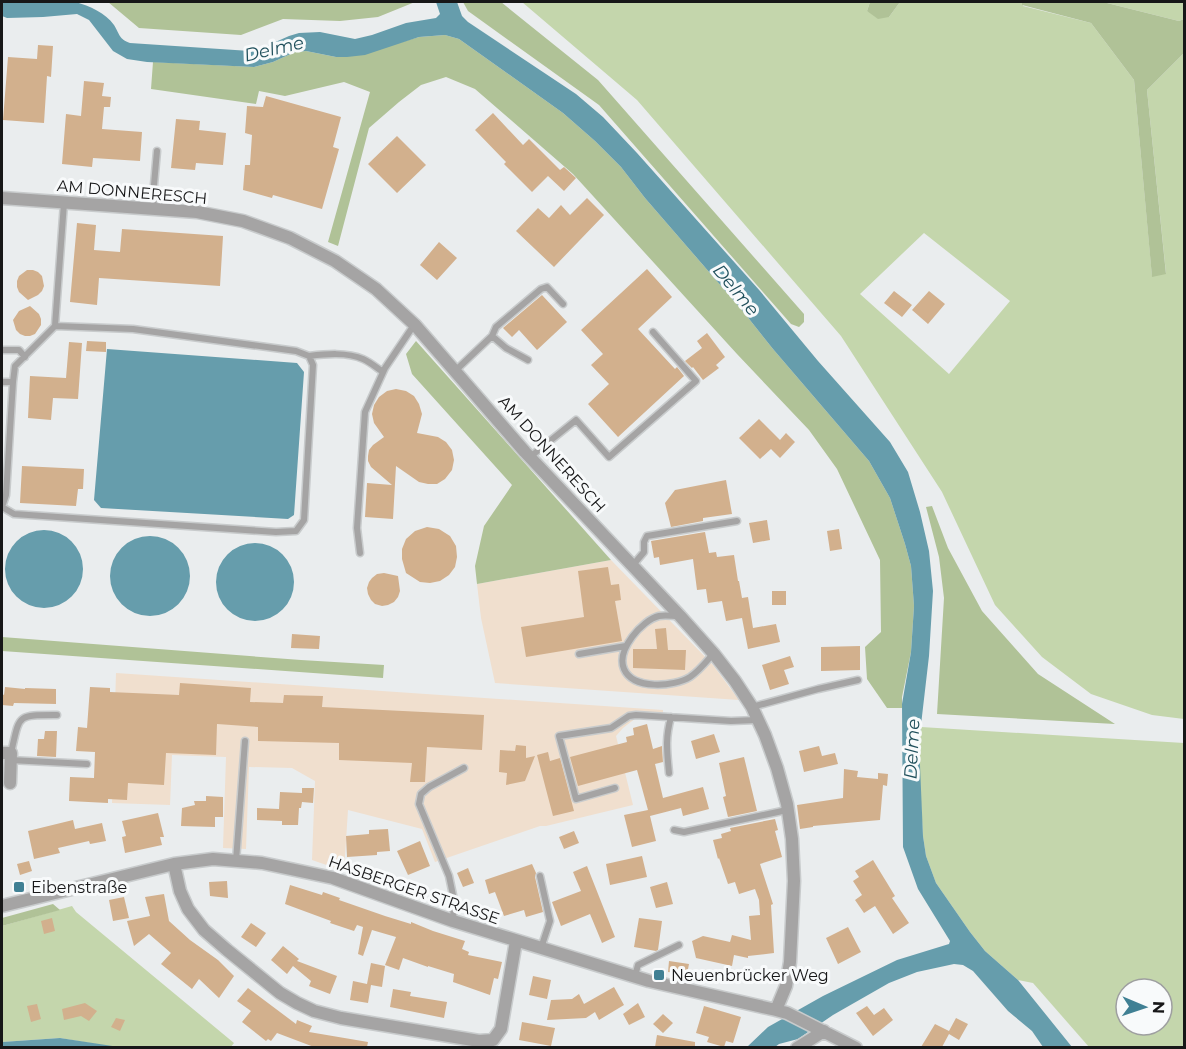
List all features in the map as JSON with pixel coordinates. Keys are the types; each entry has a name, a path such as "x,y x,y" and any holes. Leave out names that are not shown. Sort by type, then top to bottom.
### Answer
{"street":[{"name":"AM DONNERESCH","path":"2,198 197,212 243,221 290,238 335,261 376,289 415,325 530,457 714,654 752,707 777,768 792,839 794,881 790,962 782,1012"},
{"path":"7,755 10,783"},
{"name":"HASBERGER STRASSE","path":"2,906 174,864 213,859 262,863 333,878 453,921 634,977 782,1012 856,1047"},
{"path":"174,864 180,891 188,909 204,930 280,993 314,1011 341,1018 479,1041 493,1040 501,1029 516,941"},
{"path":"797,1047 824,1031"}],"lane":[{"path":"154,208 153,196 158,151"},
{"path":"64,202 55,326 15,366 6,495 2,507 14,514 276,532 296,531 304,520 313,365 309,356"},
{"path":"455,371 492,336 496,327 541,288 547,287 563,304"},
{"path":"360,553 357,528 364,412 383,372 415,325"},
{"path":"55,326 144,330 296,351 309,356 343,355 362,359 383,372"},
{"path":"530,457 576,420 609,457 696,381 653,332"},
{"path":"492,336 506,348 528,360"},
{"path":"2,350 19,350 25,357"},
{"path":"2,382 13,382"},
{"path":"632,565 644,552 647,536 737,521"},
{"path":"680,616 658,616 645,624 626,646 622,666 628,676 648,684 675,683 690,677 714,654"},
{"path":"579,654 626,646"},
{"path":"752,707 858,680"},
{"path":"57,715 33,715 21,719 7,755 87,764"},
{"path":"615,788 576,800 560,736 611,728 629,716 731,721 758,720"},
{"path":"669,773 666,734 671,717"},
{"path":"236,861 244,741"},
{"path":"453,921 454,900 449,876 419,804 421,794 429,786 464,768"},
{"path":"674,830 684,832 787,810"},
{"path":"540,876 550,921 541,949"},
{"path":"634,977 638,965 679,945"}],"shaded area":[{"path":"611,560 713,665 739,700 495,683 481,618 477,584"},
{"path":"116,673 663,710 663,719 636,718 616,736 633,805 540,826 435,862 422,829 348,810 344,871 312,860 315,781 292,768 249,767 246,849 223,848 226,757 172,755 170,805 112,803"}],"green space":[{"path":"108,2 415,2 378,17 340,21 283,19 241,35 139,28"},
{"path":"463,2 501,2 598,80 804,314 804,322 799,327 791,324 599,105 468,11"},
{"path":"522,2 870,2 867,11 889,17 900,2 1022,2 1023,6 1091,23 1134,80 1152,276 1166,273 1147,90 1184,53 1184,719 1152,715 1091,694 1042,657 995,605 942,492 841,336 637,100","holes":["924,233 1010,301 949,374 860,294"]},
{"path":"870,2 900,2 889,17 878,19 867,11"},
{"path":"1022,2 1103,2 1179,21 1184,19 1184,53 1147,90 1166,274 1152,277 1134,80 1091,23 1022,5"},
{"path":"1103,2 1184,2 1184,19 1179,21"},
{"path":"445,35 459,39 563,113 621,167 869,461 890,498 911,566 914,606 911,652 902,708 887,708 867,679 865,647 881,632 880,560 837,469 809,430 573,174 475,89 446,77 421,85 369,128 338,246 328,242 370,92 344,82 285,96 259,91 256,104 151,89 153,62 254,67 273,62 295,52 306,51 336,57 419,37"},
{"path":"416,341 611,560 477,584 475,566 484,526 512,485 412,374 406,354"},
{"path":"932,506 948,548 982,611 1038,674 1115,724 937,714 944,598 939,557 926,507"},
{"path":"2,637 384,665 383,678 2,651"},
{"path":"921,727 1184,743 1184,1047 1089,1047 1033,983 1018,980 985,951 936,883 926,856 920,787"},
{"path":"53,904 60,910 2,926 2,918"},
{"path":"72,906 76,912 234,1043 230,1048 119,1048 60,1038 2,1042 2,926"}],"water":[{"name":"Delme","path":"2,2 76,2 107,17 122,38 130,43 250,51 299,33 320,32 355,39 372,35 406,23 436,18 440,14 436,2 457,2 462,16 468,22 576,94 603,117 760,291 890,442 908,472 929,551 933,591 929,656 919,742 926,856 936,883 970,932 985,951 1018,980 1072,1047 1043,1047 1032,1031 1008,1011 973,971 963,965 954,964 917,972 889,983 833,1015 798,1039 775,1047 747,1047 768,1027 823,996 897,960 949,944 950,941 918,889 903,847 902,704 911,652 914,606 911,566 890,498 869,461 621,167 595,141 563,113 459,39 445,35 419,37 365,55 336,57 306,51 295,52 273,62 254,67 147,62 127,59 113,51 89,20 77,14 7,18 2,16"},
{"path":"107,349 297,363 304,372 294,515 288,519 101,508 94,500"},
{"path":"36,530 52,530 66,536 77,547 83,561 83,577 77,591 66,602 52,608 36,608 22,602 11,591 5,577 5,561 11,547 22,536"},
{"path":"150,536 165,539 178,548 187,561 190,576 187,591 178,604 165,613 150,616 135,613 122,604 113,591 110,576 113,561 122,548 135,539"},
{"path":"247,543 263,543 277,549 288,560 294,574 294,590 288,604 277,615 263,621 247,621 233,615 222,604 216,590 216,574 222,560 233,549"},
{"path":"60,1038 119,1047 2,1047 2,1042"}],"building":[{"path":"38,45 53,46 51,77 47,76 44,123 3,120 8,57 37,59"},
{"path":"84,81 104,83 102,96 111,97 110,107 104,107 102,129 142,132 140,161 93,158 92,167 62,164 66,114 81,116"},
{"path":"266,96 341,117 333,147 339,149 322,209 273,195 272,198 243,190 245,165 250,165 252,135 245,133 247,106 263,107"},
{"path":"493,113 523,145 529,139 560,170 564,167 576,178 564,191 548,176 532,192 504,164 506,162 475,130"},
{"path":"176,119 200,121 199,130 226,133 223,165 196,163 195,170 171,168"},
{"path":"397,136 426,165 397,193 368,164"},
{"path":"587,198 604,215 554,267 516,231 538,208 549,218 561,205 570,215"},
{"path":"77,223 96,225 94,250 120,252 122,229 223,236 220,286 99,278 97,305 70,302"},
{"path":"439,242 457,258 437,280 420,265"},
{"path":"647,269 672,297 638,329 684,376 618,437 588,404 609,384 591,365 603,354 581,330"},
{"path":"27,270 38,272 42,276 44,286 38,295 28,300 17,287 19,276"},
{"path":"894,291 912,305 902,317 884,303"},
{"path":"929,291 945,304 928,324 912,310"},
{"path":"542,295 567,322 537,350 519,330 512,337 503,328"},
{"path":"30,306 39,314 41,325 35,334 25,336 16,330 13,320 19,311"},
{"path":"707,333 725,357 716,365 719,368 703,380 685,361 702,348 697,341"},
{"path":"87,341 106,342 106,352 86,351"},
{"path":"69,342 82,343 78,399 53,398 51,420 28,418 30,376 66,378"},
{"path":"396,389 414,396 419,404 422,414 417,433 438,437 452,450 454,460 452,470 445,479 437,484 428,484 419,482 396,466 393,519 365,517 367,483 392,485 371,467 368,456 373,445 384,437 374,423 372,414 374,405 387,391"},
{"path":"759,419 780,440 786,433 795,442 780,458 771,449 760,459 739,438"},
{"path":"22,466 84,469 83,489 78,489 76,506 20,503"},
{"path":"726,480 732,514 703,518 703,521 671,527 665,503 675,490"},
{"path":"767,520 770,540 753,543 749,523"},
{"path":"427,527 439,529 450,536 456,546 457,557 455,567 449,575 440,581 430,583 420,582 406,573 402,559 402,549 406,539 415,531"},
{"path":"839,529 842,549 830,551 827,531"},
{"path":"705,532 709,553 716,552 717,557 734,555 742,598 748,597 753,628 776,624 780,642 748,649 742,618 726,621 722,601 708,603 706,589 697,590 693,559 660,565 659,557 654,558 651,541"},
{"path":"608,567 611,585 619,584 621,600 615,601 622,641 526,657 521,627 584,617 578,571"},
{"path":"384,573 398,576 400,591 394,602 382,606 371,600 367,588 372,578"},
{"path":"772,591 786,591 786,605 772,605"},
{"path":"666,628 668,650 686,650 685,670 633,668 633,649 657,649 655,629"},
{"path":"292,634 320,636 319,649 291,648"},
{"path":"860,646 860,670 821,671 821,647"},
{"path":"790,656 794,667 784,670 789,684 770,690 762,665"},
{"path":"180,683 251,688 250,702 283,703 284,695 323,696 322,707 484,715 482,750 427,747 425,782 410,782 412,763 339,760 339,743 258,741 258,727 217,724 216,755 166,753 164,785 128,783 127,800 108,799 108,803 69,801 70,777 94,778 95,752 76,751 78,727 87,728 90,687 110,688 110,692 179,695"},
{"path":"5,687 56,689 56,704 2,705 2,694 4,695"},
{"path":"647,724 653,749 662,746 663,762 655,764 663,798 703,787 709,809 683,816 681,808 650,816 656,841 632,847 624,815 648,810 637,770 578,786 570,757 627,742 626,737 634,735 633,728"},
{"path":"45,731 57,731 56,757 37,756 38,739 44,739"},
{"path":"714,734 720,752 696,759 691,741"},
{"path":"516,745 526,746 526,758 535,756 525,781 506,785 507,773 499,772 500,750 515,751"},
{"path":"819,746 822,756 835,753 838,764 804,772 799,751"},
{"path":"548,752 550,761 560,758 574,811 553,816 537,755"},
{"path":"744,757 757,811 728,817 719,763"},
{"path":"844,769 858,771 857,777 878,779 878,773 888,774 887,786 883,785 880,820 800,829 797,805 843,798"},
{"path":"302,788 314,788 313,803 302,802 299,808 298,825 282,825 282,821 257,820 257,808 279,809 280,792 302,793"},
{"path":"206,796 223,797 223,817 215,817 215,827 181,826 182,808 195,805 194,801 206,801"},
{"path":"158,813 164,837 160,837 162,845 125,853 122,837 126,836 122,821"},
{"path":"775,819 778,830 775,831 782,857 760,864 773,904 771,905 774,953 748,956 748,958 734,955 732,966 696,958 692,941 703,936 730,942 732,935 751,940 749,916 760,915 759,900 755,889 739,894 735,882 728,884 713,840 722,838 721,834 731,831 730,828"},
{"path":"73,820 75,829 102,823 106,841 90,844 89,841 58,848 60,853 34,859 28,831"},
{"path":"388,829 390,851 377,852 377,855 347,857 346,836 369,834 369,830"},
{"path":"574,831 579,843 564,849 559,837"},
{"path":"420,841 430,866 408,875 397,851"},
{"path":"642,856 647,877 610,885 606,864"},
{"path":"873,860 895,896 892,898 909,923 893,934 875,906 864,913 855,900 862,895 853,881 859,877 855,871"},
{"path":"29,861 32,871 20,875 17,864"},
{"path":"532,864 536,873 543,912 526,917 524,910 504,916 495,892 489,894 485,880"},
{"path":"587,866 615,937 602,943 590,914 561,926 552,902 581,891 573,872"},
{"path":"468,868 474,883 463,887 457,873"},
{"path":"227,881 228,898 210,896 209,882"},
{"path":"667,882 673,904 656,908 650,887"},
{"path":"290,885 322,895 323,892 385,916 411,924 411,922 465,941 462,949 469,952 468,955 502,962 498,979 494,978 490,995 453,982 454,974 403,958 399,970 385,965 396,937 372,930 363,956 358,954 363,927 357,925 354,931 285,904"},
{"path":"164,894 169,921 218,960 234,976 219,998 199,979 192,989 161,964 171,953 149,934 134,946 127,921 150,916 145,897"},
{"path":"124,897 129,918 113,921 109,900"},
{"path":"52,918 55,931 44,934 41,921"},
{"path":"639,918 662,921 658,950 634,947"},
{"path":"251,923 266,933 256,947 241,937"},
{"path":"848,927 861,952 838,964 826,938"},
{"path":"283,946 299,959 297,961 337,976 330,994 309,986 311,981 293,966 287,974 271,960"},
{"path":"669,961 689,964 687,974 668,972"},
{"path":"371,963 385,966 382,987 371,985 368,1003 350,1000 353,981 367,984"},
{"path":"533,976 551,980 547,999 529,995"},
{"path":"614,987 624,1005 599,1020 595,1012 586,1018 547,1020 551,1000 572,999 579,994 584,1004"},
{"path":"248,988 296,1024 297,1020 312,1026 309,1032 368,1042 367,1047 314,1047 277,1033 271,1041 268,1039 266,1041 242,1022 251,1011 237,1001"},
{"path":"393,989 411,992 410,996 447,1002 444,1018 390,1007"},
{"path":"85,1003 97,1011 89,1021 81,1016 64,1020 62,1009"},
{"path":"638,1003 645,1017 629,1025 623,1014"},
{"path":"37,1004 41,1019 31,1022 27,1006"},
{"path":"704,1006 741,1017 733,1043 726,1041 724,1047 707,1042 709,1037 696,1033"},
{"path":"867,1006 874,1015 884,1008 893,1020 873,1036 856,1013"},
{"path":"663,1014 673,1023 663,1033 653,1024"},
{"path":"116,1018 125,1020 120,1031 111,1027"},
{"path":"956,1018 968,1024 959,1040 949,1034 942,1047 921,1047 935,1024 949,1031"},
{"path":"522,1022 555,1028 551,1046 519,1040"},
{"path":"657,1035 695,1042 695,1047 655,1047"}],"place":[{"name":"Eibenstraße","path":"19,887"},
{"name":"Neuenbrücker Weg","path":"659,975"}]}
